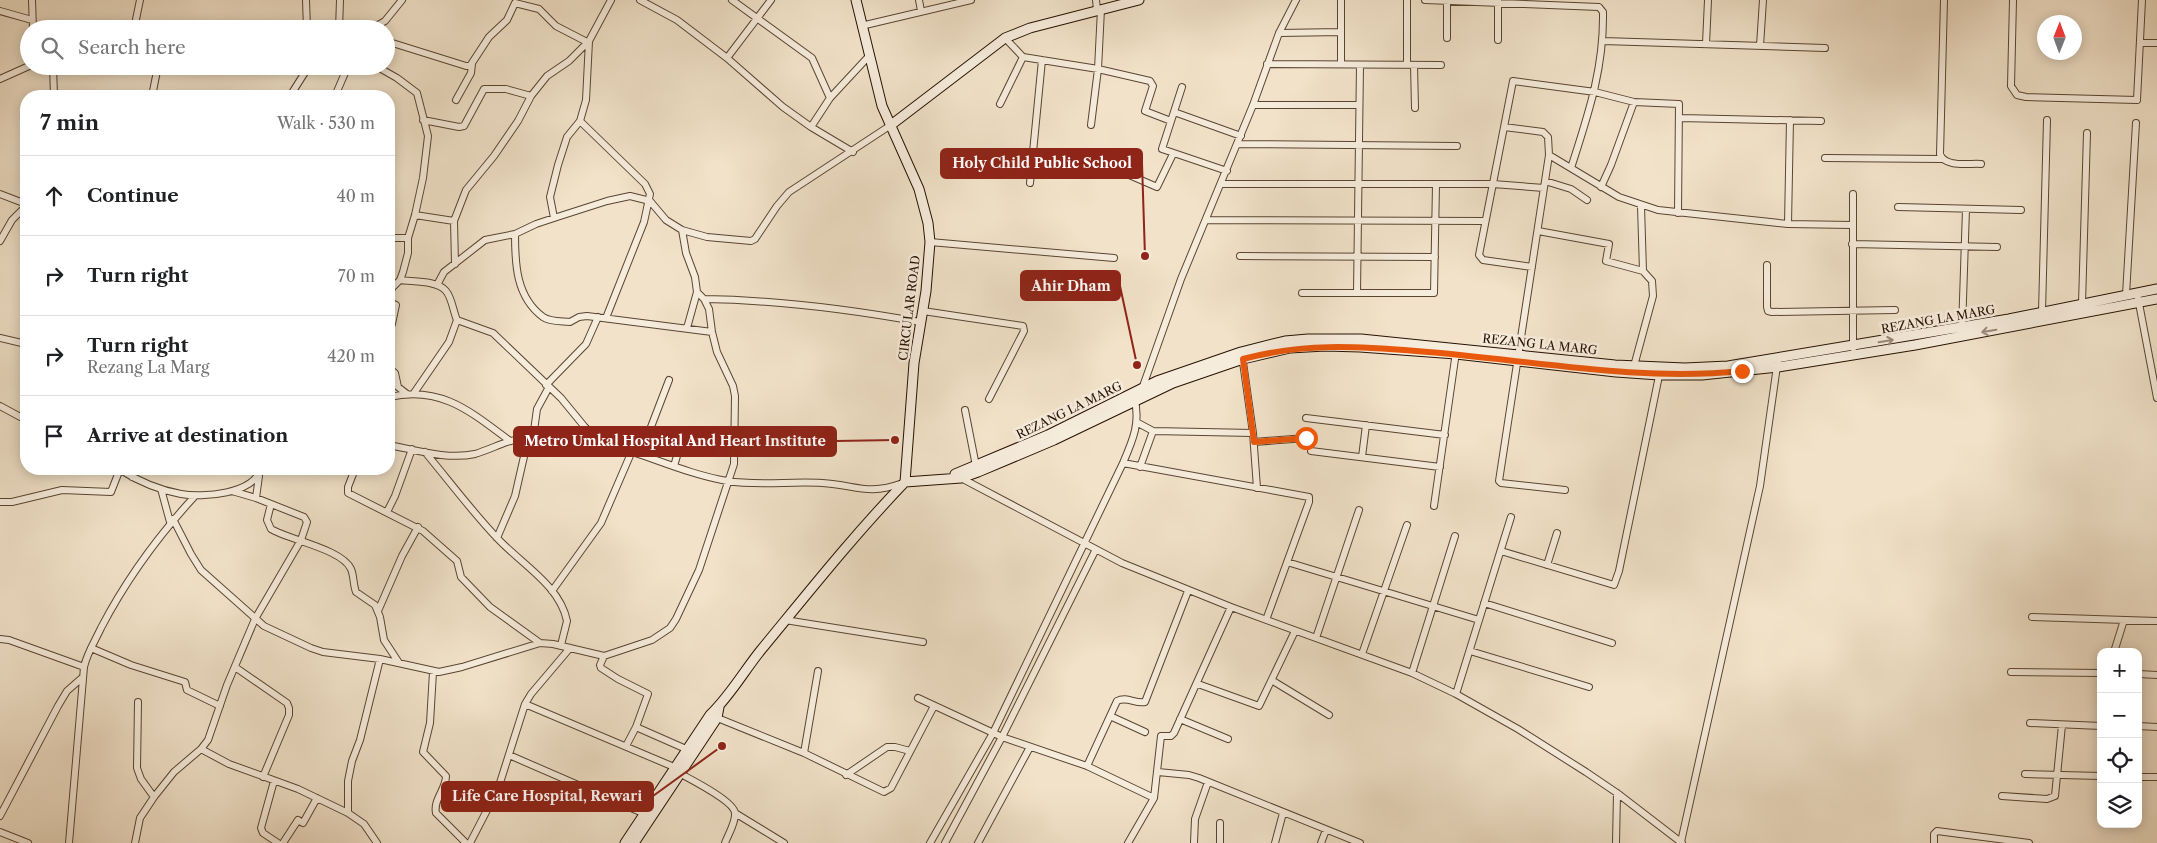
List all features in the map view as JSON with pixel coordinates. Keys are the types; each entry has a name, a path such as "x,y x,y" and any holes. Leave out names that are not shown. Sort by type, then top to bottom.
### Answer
{"main road":[{"name":"CIRCULAR ROAD","path":"856,0 882,106 919,189 928,223 930,242 914,364 906,482"},
{"path":"891,125 1005,38 1030,28 1139,0"},
{"name":"REZANG LA MARG","path":"1133,397 1142,389 1157,381 1284,341 1361,339 1518,358 1660,371 1778,363 1962,332 2138,297 2157,289"},
{"name":"REZANG LA MARG","path":"1962,332 2042,312 2126,296 2157,299"},
{"name":"REZANG LA MARG","path":"906,482 961,478 1012,459 1133,397 1242,355"},
{"name":"REZANG LA MARG","path":"1518,358 1634,366 1660,371"},
{"name":"REZANG LA MARG","path":"941,479 1079,424"},
{"path":"625,843 720,706 786,620 868,521 906,482"},
{"path":"634,843 677,770 686,749 713,717"}],"street":[{"path":"0,11 32,20 32,0"},
{"path":"136,20 140,0"},
{"path":"306,0 307,20"},
{"path":"339,20 340,0"},
{"path":"386,20 402,0"},
{"path":"455,264 454,221 466,190 514,127 531,96 547,76 569,61 588,41 611,0"},
{"path":"640,0 677,20 727,58 783,106 811,127 852,152"},
{"path":"732,0 812,58 830,98"},
{"path":"727,58 770,0"},
{"path":"919,0 921,11"},
{"path":"861,26 971,0"},
{"path":"1091,125 1098,69 1099,10 1096,0"},
{"path":"1142,389 1181,279 1227,172 1279,33 1296,0"},
{"path":"1340,0 1341,64"},
{"path":"1407,0 1415,108"},
{"path":"1425,0 1498,1 1599,7 1604,12 1603,42 1595,92 1571,168"},
{"path":"1706,44 1708,0"},
{"path":"1760,46 1763,0"},
{"path":"1942,159 1940,154 1944,0"},
{"path":"2012,0 2011,86 2017,95 2026,97 2137,100 2142,0"},
{"path":"456,100 471,73 472,64 489,37 506,20 516,1 544,12 556,26 588,41"},
{"path":"1447,1 1447,38"},
{"path":"1498,1 1498,40"},
{"path":"1279,33 1341,32"},
{"path":"1005,38 1023,57 1098,69 1150,81 1153,86 1145,111 1171,121"},
{"path":"554,218 550,197 558,165 567,137 580,121 586,100 588,41"},
{"path":"1603,42 1825,48"},
{"path":"2140,42 2157,43"},
{"path":"395,44 466,66 472,64"},
{"path":"811,127 830,98 869,56"},
{"path":"1000,104 1023,57"},
{"path":"1030,183 1042,60"},
{"path":"1267,64 1442,65"},
{"path":"1357,293 1360,64"},
{"path":"0,79 20,70"},
{"path":"53,75 54,90"},
{"path":"153,90 156,75"},
{"path":"294,90 303,75"},
{"path":"338,90 344,75"},
{"path":"392,75 417,93 428,136 423,178 408,238 408,253 400,280 395,284"},
{"path":"1532,267 1482,260 1480,258 1492,184 1513,81 1595,92 1634,102 1679,104 1678,213"},
{"path":"1182,87 1162,149 1227,172"},
{"path":"423,120 459,127 464,126 484,89 506,89 531,96"},
{"path":"1600,187 1611,164 1634,102"},
{"path":"1253,105 1359,105"},
{"path":"1174,112 1241,136"},
{"path":"1680,118 1821,121"},
{"path":"1788,224 1790,120"},
{"path":"2042,312 2047,120"},
{"path":"580,121 645,184 650,194 650,201 606,318"},
{"path":"2126,296 2136,122"},
{"path":"437,285 444,272 486,240 515,234 554,218 607,201 630,196 650,201 666,220 682,230 708,236 751,241 755,239 777,206 789,192 891,125"},
{"path":"1504,127 1543,132 1548,137 1549,155 1499,481 1565,490"},
{"path":"2082,304 2087,133"},
{"path":"1238,144 1457,146"},
{"path":"1120,171 1157,187 1173,154"},
{"path":"1549,155 1600,187 1641,206 1678,213 1788,224 1852,225"},
{"path":"1825,158 1942,159 1947,162 1981,164"},
{"path":"1222,184 1545,184 1571,189 1587,200"},
{"path":"1302,293 1434,293 1436,184"},
{"path":"0,194 20,202"},
{"path":"1853,194 1853,350"},
{"path":"1641,206 1643,271"},
{"path":"1898,207 2021,210"},
{"path":"1962,332 1966,209"},
{"path":"0,241 12,220 20,211"},
{"path":"415,215 454,221"},
{"path":"1206,220 1486,221"},
{"path":"682,230 686,253 695,277 697,292 687,328"},
{"path":"1538,231 1609,244 1606,261 1643,271 1652,281 1653,296 1634,366"},
{"path":"515,234 515,270 518,281 532,304 543,317 570,322 582,316 598,317 712,332"},
{"path":"395,238 408,238"},
{"path":"930,242 1114,258"},
{"path":"1852,244 1997,247"},
{"path":"1240,256 1435,257"},
{"path":"1767,265 1768,311 1776,313 1894,310"},
{"path":"400,280 437,285 446,291 457,320 449,342 414,393"},
{"path":"161,489 171,520 196,565 255,619 277,633 318,650 380,659 433,672 454,670 540,643 561,645 604,656 652,640 673,623 684,604 699,570 734,464 735,396 733,386 722,366 712,332 709,309 704,299 697,292"},
{"path":"2138,297 2157,398"},
{"path":"704,299 750,300 808,305 920,322"},
{"path":"922,311 1023,326 1024,331 989,400"},
{"path":"497,538 515,496 537,409 547,386 586,344 598,317"},
{"path":"457,320 493,333 526,362 602,444"},
{"path":"0,338 20,343"},
{"path":"1434,506 1457,351"},
{"path":"1242,355 1253,433 1257,488"},
{"path":"961,478 1095,551 1231,608 1412,673 1456,694 1518,729 1617,793 1682,843 1760,486 1778,363"},
{"path":"1501,551 1606,583 1614,584 1617,582 1660,371"},
{"path":"395,373 398,387 407,394"},
{"path":"641,453 669,380"},
{"path":"395,396 414,393 460,405 510,442"},
{"path":"930,843 993,733 1123,462 1138,423 1133,397"},
{"path":"0,406 20,417"},
{"path":"965,410 976,466"},
{"path":"1306,418 1445,435"},
{"path":"1138,423 1153,431 1253,433"},
{"path":"1362,457 1366,425"},
{"path":"1140,467 1153,431"},
{"path":"395,446 457,456 476,454 510,442 530,439 576,438 641,453 698,474 728,481 820,483 871,490 891,487 906,482"},
{"path":"1254,442 1306,438"},
{"path":"674,466 682,439"},
{"path":"387,512 395,496 412,449"},
{"path":"552,591 601,523 632,451"},
{"path":"1311,451 1440,467"},
{"path":"425,452 497,538 552,591 567,621 561,645"},
{"path":"1123,462 1140,467 1306,495 1310,499 1266,620"},
{"path":"0,502 12,502 62,490 111,492 118,475"},
{"path":"129,475 161,489 195,496 231,491 246,486 259,476"},
{"path":"353,475 348,487 348,494 418,527 457,561 461,577 490,607 540,643"},
{"path":"256,498 259,476"},
{"path":"135,843 140,818 154,797 174,772 201,749 208,740 255,619 301,540 308,522 306,518 256,498 231,491"},
{"path":"69,843 84,667 91,648 116,599 171,520 195,496"},
{"path":"270,504 268,520 270,529 301,540 345,561 351,569 356,592 372,601 378,611 384,640 399,663"},
{"path":"1316,638 1359,510"},
{"path":"1456,694 1510,517"},
{"path":"1362,654 1407,525"},
{"path":"378,611 402,556 418,527"},
{"path":"1547,565 1557,533"},
{"path":"1412,673 1455,536"},
{"path":"945,843 1002,737 1095,551"},
{"path":"1287,562 1479,620"},
{"path":"1087,766 1120,699 1145,702 1188,591"},
{"path":"1484,603 1612,643"},
{"path":"1128,843 1154,798 1160,736 1173,735 1198,684 1231,608"},
{"path":"2032,617 2157,621"},
{"path":"786,620 923,642"},
{"path":"2115,648 2124,620"},
{"path":"1198,684 1258,707 1262,704 1295,630"},
{"path":"0,639 9,640 84,667"},
{"path":"91,648 131,665 185,682 186,690 220,706"},
{"path":"433,672 430,723 423,752 446,776 435,807 436,813 468,843 498,789 525,704 531,694 570,648"},
{"path":"1470,651 1588,687"},
{"path":"604,656 600,665 601,668 648,694 636,728 626,746"},
{"path":"348,813 348,781 352,761 360,740 380,659"},
{"path":"235,667 287,703 289,708 289,715 263,777"},
{"path":"804,753 818,671"},
{"path":"2011,672 2097,673"},
{"path":"2142,674 2157,675"},
{"path":"0,816 58,706 72,686 83,677"},
{"path":"1273,681 1329,715"},
{"path":"918,698 1002,737 1087,766 1154,798"},
{"path":"138,702 137,768 141,779 154,797"},
{"path":"525,704 626,746 677,770 729,804 735,814 784,843"},
{"path":"713,717 804,753 880,791 887,792 891,788 934,706"},
{"path":"1110,716 1144,732"},
{"path":"1180,720 1228,739"},
{"path":"2030,723 2097,726"},
{"path":"2002,796 2052,799 2055,796 2059,775 2062,725"},
{"path":"2142,726 2157,727"},
{"path":"636,728 686,749"},
{"path":"846,775 887,747 896,747 910,751"},
{"path":"978,843 1030,747"},
{"path":"201,749 229,764 317,798 348,813 364,824 378,843"},
{"path":"509,755 645,814"},
{"path":"1158,772 1189,775 1360,843"},
{"path":"2025,774 2097,776"},
{"path":"2142,777 2157,777"},
{"path":"274,781 262,833 278,843"},
{"path":"1194,843 1195,819 1208,782"},
{"path":"1616,843 1617,793"},
{"path":"283,843 298,820 303,823 317,798"},
{"path":"1275,843 1283,813"},
{"path":"725,843 735,814"},
{"path":"1220,823 1220,843"},
{"path":"1321,843 1326,830"},
{"path":"1934,843 1934,834 1937,831 2030,843"},
{"path":"0,832 28,843"}],"place":[{"name":"Holy Child Public School","path":"1145,256"},
{"name":"Ahir Dham","path":"1137,365"},
{"name":"Metro Umkal Hospital And Heart Institute","path":"895,440"},
{"name":"Life Care Hospital, Rewari","path":"722,746"}],"route":[{"path":"1306,438 1254,442 1243,359 1290,348 1360,346 1659,375 1702,375 1742,371"}]}
